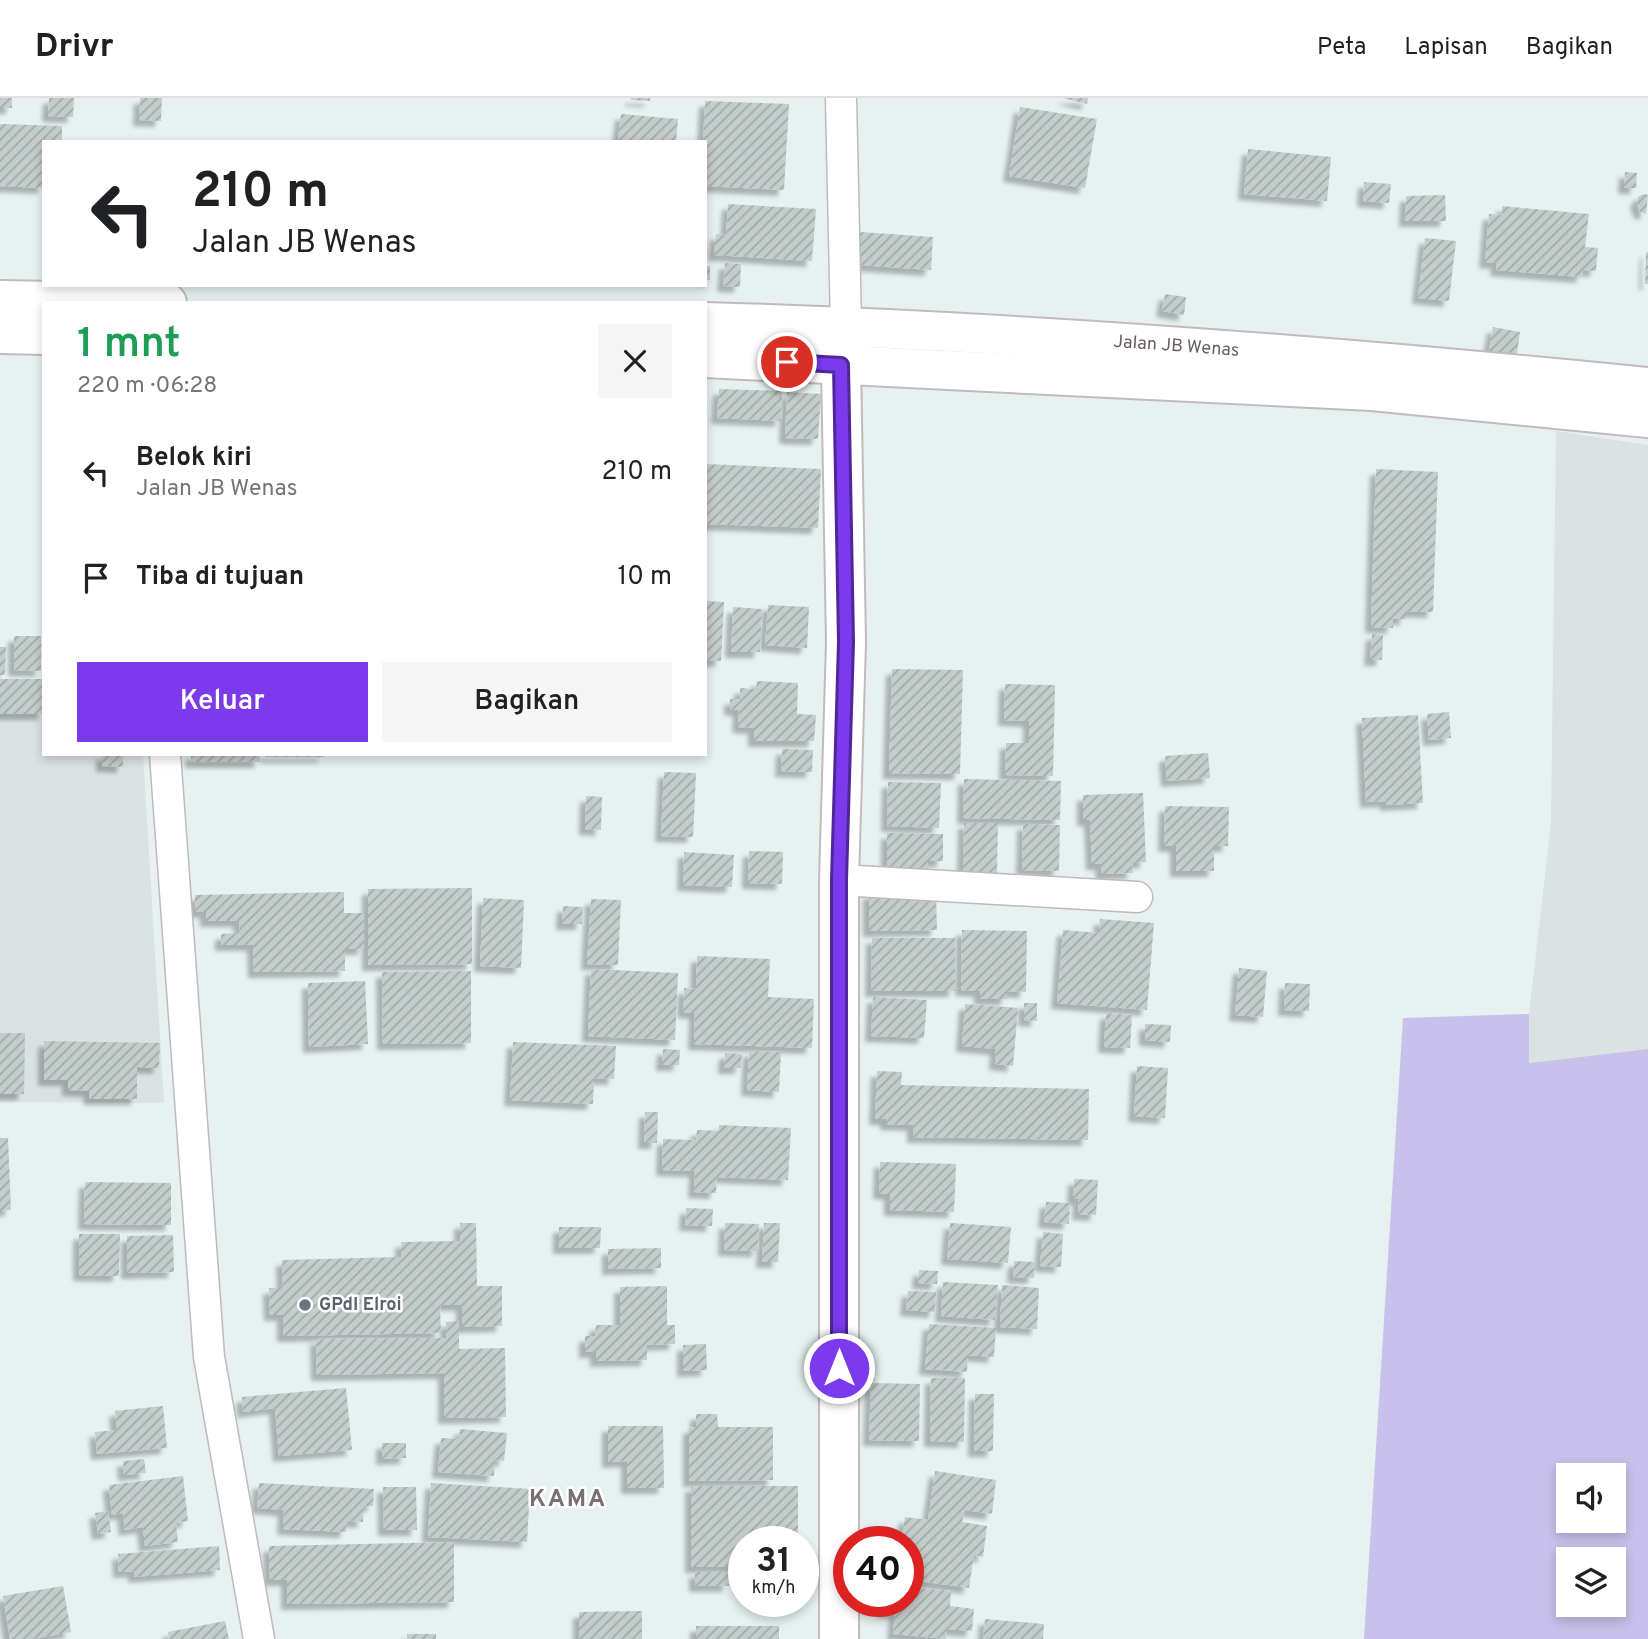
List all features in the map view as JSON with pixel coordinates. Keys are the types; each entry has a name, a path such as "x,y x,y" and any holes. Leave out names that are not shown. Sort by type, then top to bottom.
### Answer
{"main road":[{"path":"0,300 73,301"},
{"name":"Jalan JB Wenas","path":"707,322 845,326 1397,362 1648,387"},
{"path":"839,1639 839,880 846,642 841,365 845,326"},
{"path":"0,334 42,334"},
{"name":"Jalan JB Wenas","path":"707,358 1372,391 1648,418"}],"street":[{"path":"841,98 845,326"},
{"path":"164,756 209,1356 259,1639"},
{"path":"839,880 1137,897"}],"shaded area":[{"path":"1556,431 1648,445 1648,1049 1528,1063 1529,1014 1551,823"},
{"path":"0,681 42,681 42,756 143,756 164,1103 0,1102"},
{"path":"1529,1014 1529,1063 1648,1049 1648,1639 1364,1639 1403,1018"}],"building":[{"path":"0,98 12,98 12,108 0,108"},
{"path":"49,98 74,98 73,117 48,116"},
{"path":"140,98 162,98 161,121 139,120"},
{"path":"650,98 650,101 631,100"},
{"path":"1062,98 1088,98 1087,104"},
{"path":"705,101 789,104 784,190 707,186 707,140 703,140"},
{"path":"1020,107 1097,119 1085,188 1009,176"},
{"path":"621,114 678,119 676,140 618,140"},
{"path":"0,124 62,126 62,140 42,140 42,188 0,186"},
{"path":"1248,149 1331,157 1327,201 1244,194"},
{"path":"1625,172 1637,173 1636,188 1624,188"},
{"path":"1364,182 1391,184 1389,203 1363,201"},
{"path":"1445,195 1446,221 1405,221 1406,196"},
{"path":"1648,195 1646,214 1640,212 1636,202 1639,196"},
{"path":"728,204 816,209 812,261 714,255 716,234 726,235"},
{"path":"1502,206 1589,214 1585,247 1598,248 1596,271 1583,270 1582,277 1496,270 1497,263 1485,262 1489,214 1502,215"},
{"path":"860,232 933,237 931,270 858,265"},
{"path":"1425,238 1456,241 1449,301 1418,298"},
{"path":"1648,252 1648,284 1645,284"},
{"path":"725,263 741,264 740,287 723,286"},
{"path":"707,266 710,266 710,280 707,280"},
{"path":"1165,294 1186,297 1184,315 1162,311"},
{"path":"1493,327 1520,332 1516,360 1488,356"},
{"path":"719,389 782,391 781,421 717,418"},
{"path":"787,392 821,394 818,439 785,438"},
{"path":"707,464 821,469 818,528 707,524"},
{"path":"1376,469 1438,472 1433,612 1406,611 1406,619 1393,619 1393,628 1371,627"},
{"path":"707,601 724,602 721,661 707,660"},
{"path":"768,605 809,607 807,648 765,645"},
{"path":"733,607 762,609 760,652 731,652"},
{"path":"1372,634 1383,635 1382,660 1370,660"},
{"path":"14,636 41,636 41,671 14,670"},
{"path":"0,647 6,647 5,675 0,675"},
{"path":"892,669 963,670 960,774 889,773"},
{"path":"0,679 42,679 42,714 0,714"},
{"path":"757,681 798,683 797,714 816,715 814,741 754,741 754,728 738,727 739,710 730,709 730,699 740,699 740,688 756,689"},
{"path":"1005,684 1055,685 1053,776 1005,775 1006,743 1029,743 1029,721 1004,720"},
{"path":"1449,712 1451,738 1429,740 1427,714"},
{"path":"1418,715 1423,803 1386,805 1386,801 1366,802 1362,718"},
{"path":"782,749 813,750 812,772 781,771"},
{"path":"1208,753 1210,778 1167,781 1165,756"},
{"path":"102,756 123,756 123,767 102,766"},
{"path":"191,756 260,756 260,762 191,762"},
{"path":"266,756 324,756 324,757"},
{"path":"664,772 696,773 693,837 661,836"},
{"path":"964,779 1061,781 1060,820 963,818"},
{"path":"888,782 941,783 939,828 887,826"},
{"path":"1143,793 1146,862 1132,863 1133,873 1102,874 1101,864 1092,864 1090,820 1083,820 1083,795"},
{"path":"586,796 602,797 601,830 585,829"},
{"path":"1165,806 1229,807 1228,846 1214,846 1214,871 1176,871 1176,846 1164,846"},
{"path":"964,823 998,823 997,873 963,872"},
{"path":"1023,824 1060,825 1059,871 1022,870"},
{"path":"887,833 943,834 943,861 928,861 928,873 887,872"},
{"path":"749,851 783,852 782,884 748,883"},
{"path":"684,852 734,855 732,887 683,885"},
{"path":"472,888 472,964 368,965 368,889"},
{"path":"344,892 344,913 364,913 364,949 345,949 345,971 254,972 253,945 221,945 221,934 240,933 239,921 206,921 206,912 195,912 195,895"},
{"path":"936,892 937,930 869,931 869,893"},
{"path":"483,898 524,900 521,968 480,966"},
{"path":"591,899 621,900 618,965 587,964"},
{"path":"563,906 583,907 582,924 562,924"},
{"path":"1100,919 1154,923 1147,1010 1057,1003 1063,930 1099,933"},
{"path":"962,930 1027,931 1026,992 1007,991 1007,999 980,999 980,991 961,990"},
{"path":"872,938 955,938 955,991 871,991"},
{"path":"697,956 770,959 768,997 814,999 812,1048 694,1044 695,1013 683,1012 684,988 696,989"},
{"path":"1239,968 1267,971 1263,1017 1235,1015"},
{"path":"591,969 678,973 675,1040 588,1036"},
{"path":"471,971 471,1043 383,1044 382,972"},
{"path":"365,981 368,1044 309,1047 308,983"},
{"path":"1285,983 1310,984 1309,1011 1284,1010"},
{"path":"873,997 927,1000 924,1038 871,1036"},
{"path":"1024,1003 1037,1003 1037,1021 1024,1020"},
{"path":"965,1004 1018,1008 1013,1066 995,1064 996,1049 962,1046"},
{"path":"1106,1013 1132,1015 1130,1048 1104,1047"},
{"path":"1145,1024 1171,1025 1170,1042 1145,1040"},
{"path":"0,1033 25,1033 24,1094 0,1094"},
{"path":"44,1041 160,1043 159,1068 137,1067 137,1099 89,1099 90,1091 68,1090 68,1080 44,1080"},
{"path":"513,1042 616,1046 614,1079 594,1078 593,1104 510,1100"},
{"path":"663,1049 680,1050 679,1065 662,1065"},
{"path":"749,1051 781,1052 779,1092 747,1090"},
{"path":"725,1053 742,1054 741,1068 724,1068"},
{"path":"1137,1066 1168,1068 1165,1118 1134,1116"},
{"path":"877,1071 902,1072 901,1085 1089,1089 1088,1140 913,1137 913,1125 886,1124 886,1119 875,1119"},
{"path":"645,1112 658,1112 657,1143 644,1143"},
{"path":"719,1125 791,1128 788,1180 717,1177 716,1193 694,1192 695,1171 662,1170 663,1139 696,1140 697,1130 719,1131"},
{"path":"0,1138 8,1138 11,1210 0,1211"},
{"path":"880,1162 956,1164 954,1212 890,1210 890,1194 879,1193"},
{"path":"1074,1179 1098,1180 1096,1215 1078,1214 1079,1199 1073,1199"},
{"path":"85,1182 171,1183 171,1225 84,1224"},
{"path":"1046,1202 1070,1203 1069,1224 1044,1222"},
{"path":"686,1208 713,1209 712,1226 685,1225"},
{"path":"460,1223 476,1223 477,1286 502,1286 502,1326 462,1327 462,1305 440,1305 441,1333 283,1336 283,1315 270,1315 269,1288 283,1288 282,1260 401,1257 401,1242 460,1241"},
{"path":"725,1223 759,1224 758,1251 724,1250"},
{"path":"764,1223 780,1223 778,1262 762,1262"},
{"path":"950,1223 1011,1227 1008,1263 947,1259"},
{"path":"559,1227 601,1227 600,1248 559,1248"},
{"path":"1043,1232 1063,1234 1061,1267 1040,1266"},
{"path":"79,1234 120,1234 119,1276 79,1275"},
{"path":"173,1235 174,1272 127,1273 127,1236"},
{"path":"661,1248 661,1268 608,1269 608,1249"},
{"path":"1014,1261 1035,1262 1034,1278 1013,1277"},
{"path":"919,1270 938,1271 937,1284 918,1283"},
{"path":"943,1282 998,1285 995,1320 941,1316"},
{"path":"1002,1285 1039,1288 1037,1329 1000,1327"},
{"path":"667,1286 667,1325 675,1325 675,1344 647,1345 647,1360 596,1361 596,1352 585,1352 585,1336 595,1336 596,1325 620,1325 620,1287"},
{"path":"908,1291 936,1292 935,1312 906,1310"},
{"path":"459,1321 459,1349 505,1348 506,1417 444,1418 444,1373 317,1375 316,1339 446,1338 446,1322"},
{"path":"929,1324 996,1328 994,1357 968,1355 967,1372 925,1369"},
{"path":"706,1344 707,1370 683,1371 683,1345"},
{"path":"931,1378 965,1378 964,1442 930,1441"},
{"path":"871,1383 920,1384 919,1441 869,1440"},
{"path":"346,1388 352,1450 279,1456 275,1408 243,1412 242,1397"},
{"path":"975,1394 994,1394 993,1451 974,1451"},
{"path":"163,1406 167,1448 97,1454 95,1432 117,1430 115,1411"},
{"path":"696,1414 717,1414 718,1427 773,1427 773,1480 689,1481 689,1428 696,1427"},
{"path":"608,1426 663,1426 664,1488 627,1488 627,1461 608,1462"},
{"path":"460,1429 507,1433 504,1461 495,1460 494,1476 438,1472 441,1438 459,1439"},
{"path":"382,1443 406,1443 406,1458 382,1459"},
{"path":"144,1459 146,1473 124,1475 123,1461"},
{"path":"935,1471 996,1480 992,1514 965,1510 962,1522 987,1526 983,1557 974,1555 969,1588 924,1582 924,1526 904,1526 905,1517 928,1520"},
{"path":"183,1476 188,1521 176,1523 178,1542 145,1546 143,1527 125,1530 123,1513 112,1515 109,1485"},
{"path":"259,1483 374,1489 373,1506 364,1506 363,1522 347,1521 346,1532 283,1529 284,1510 257,1508"},
{"path":"431,1483 530,1489 527,1542 428,1537"},
{"path":"691,1486 798,1486 798,1526 728,1526 728,1567 691,1567"},
{"path":"383,1487 416,1487 417,1530 384,1530"},
{"path":"108,1511 111,1532 98,1534 95,1513"},
{"path":"454,1542 454,1602 287,1604 287,1580 270,1580 269,1546"},
{"path":"219,1546 220,1570 134,1577 134,1571 119,1572 118,1554"},
{"path":"695,1572 728,1572 728,1586 695,1586"},
{"path":"63,1586 71,1632 32,1639 10,1639 3,1596"},
{"path":"924,1588 951,1591 950,1606 974,1609 972,1631 947,1629 946,1639 893,1634 895,1617 924,1617"},
{"path":"642,1611 642,1639 579,1639 579,1612"},
{"path":"985,1619 1044,1624 1043,1639 983,1639"},
{"path":"225,1621 229,1639 169,1639 168,1632"},
{"path":"696,1626 779,1626 779,1639 696,1639"},
{"path":"407,1634 436,1634 436,1639 407,1639"}],"place":[{"name":"GPdI Elroi","path":"305,1305"}],"district":[{"name":"KAMA","path":"568,1500"}],"route":[{"path":"787,362 841,365 846,642 839,880 839,1368"}]}
